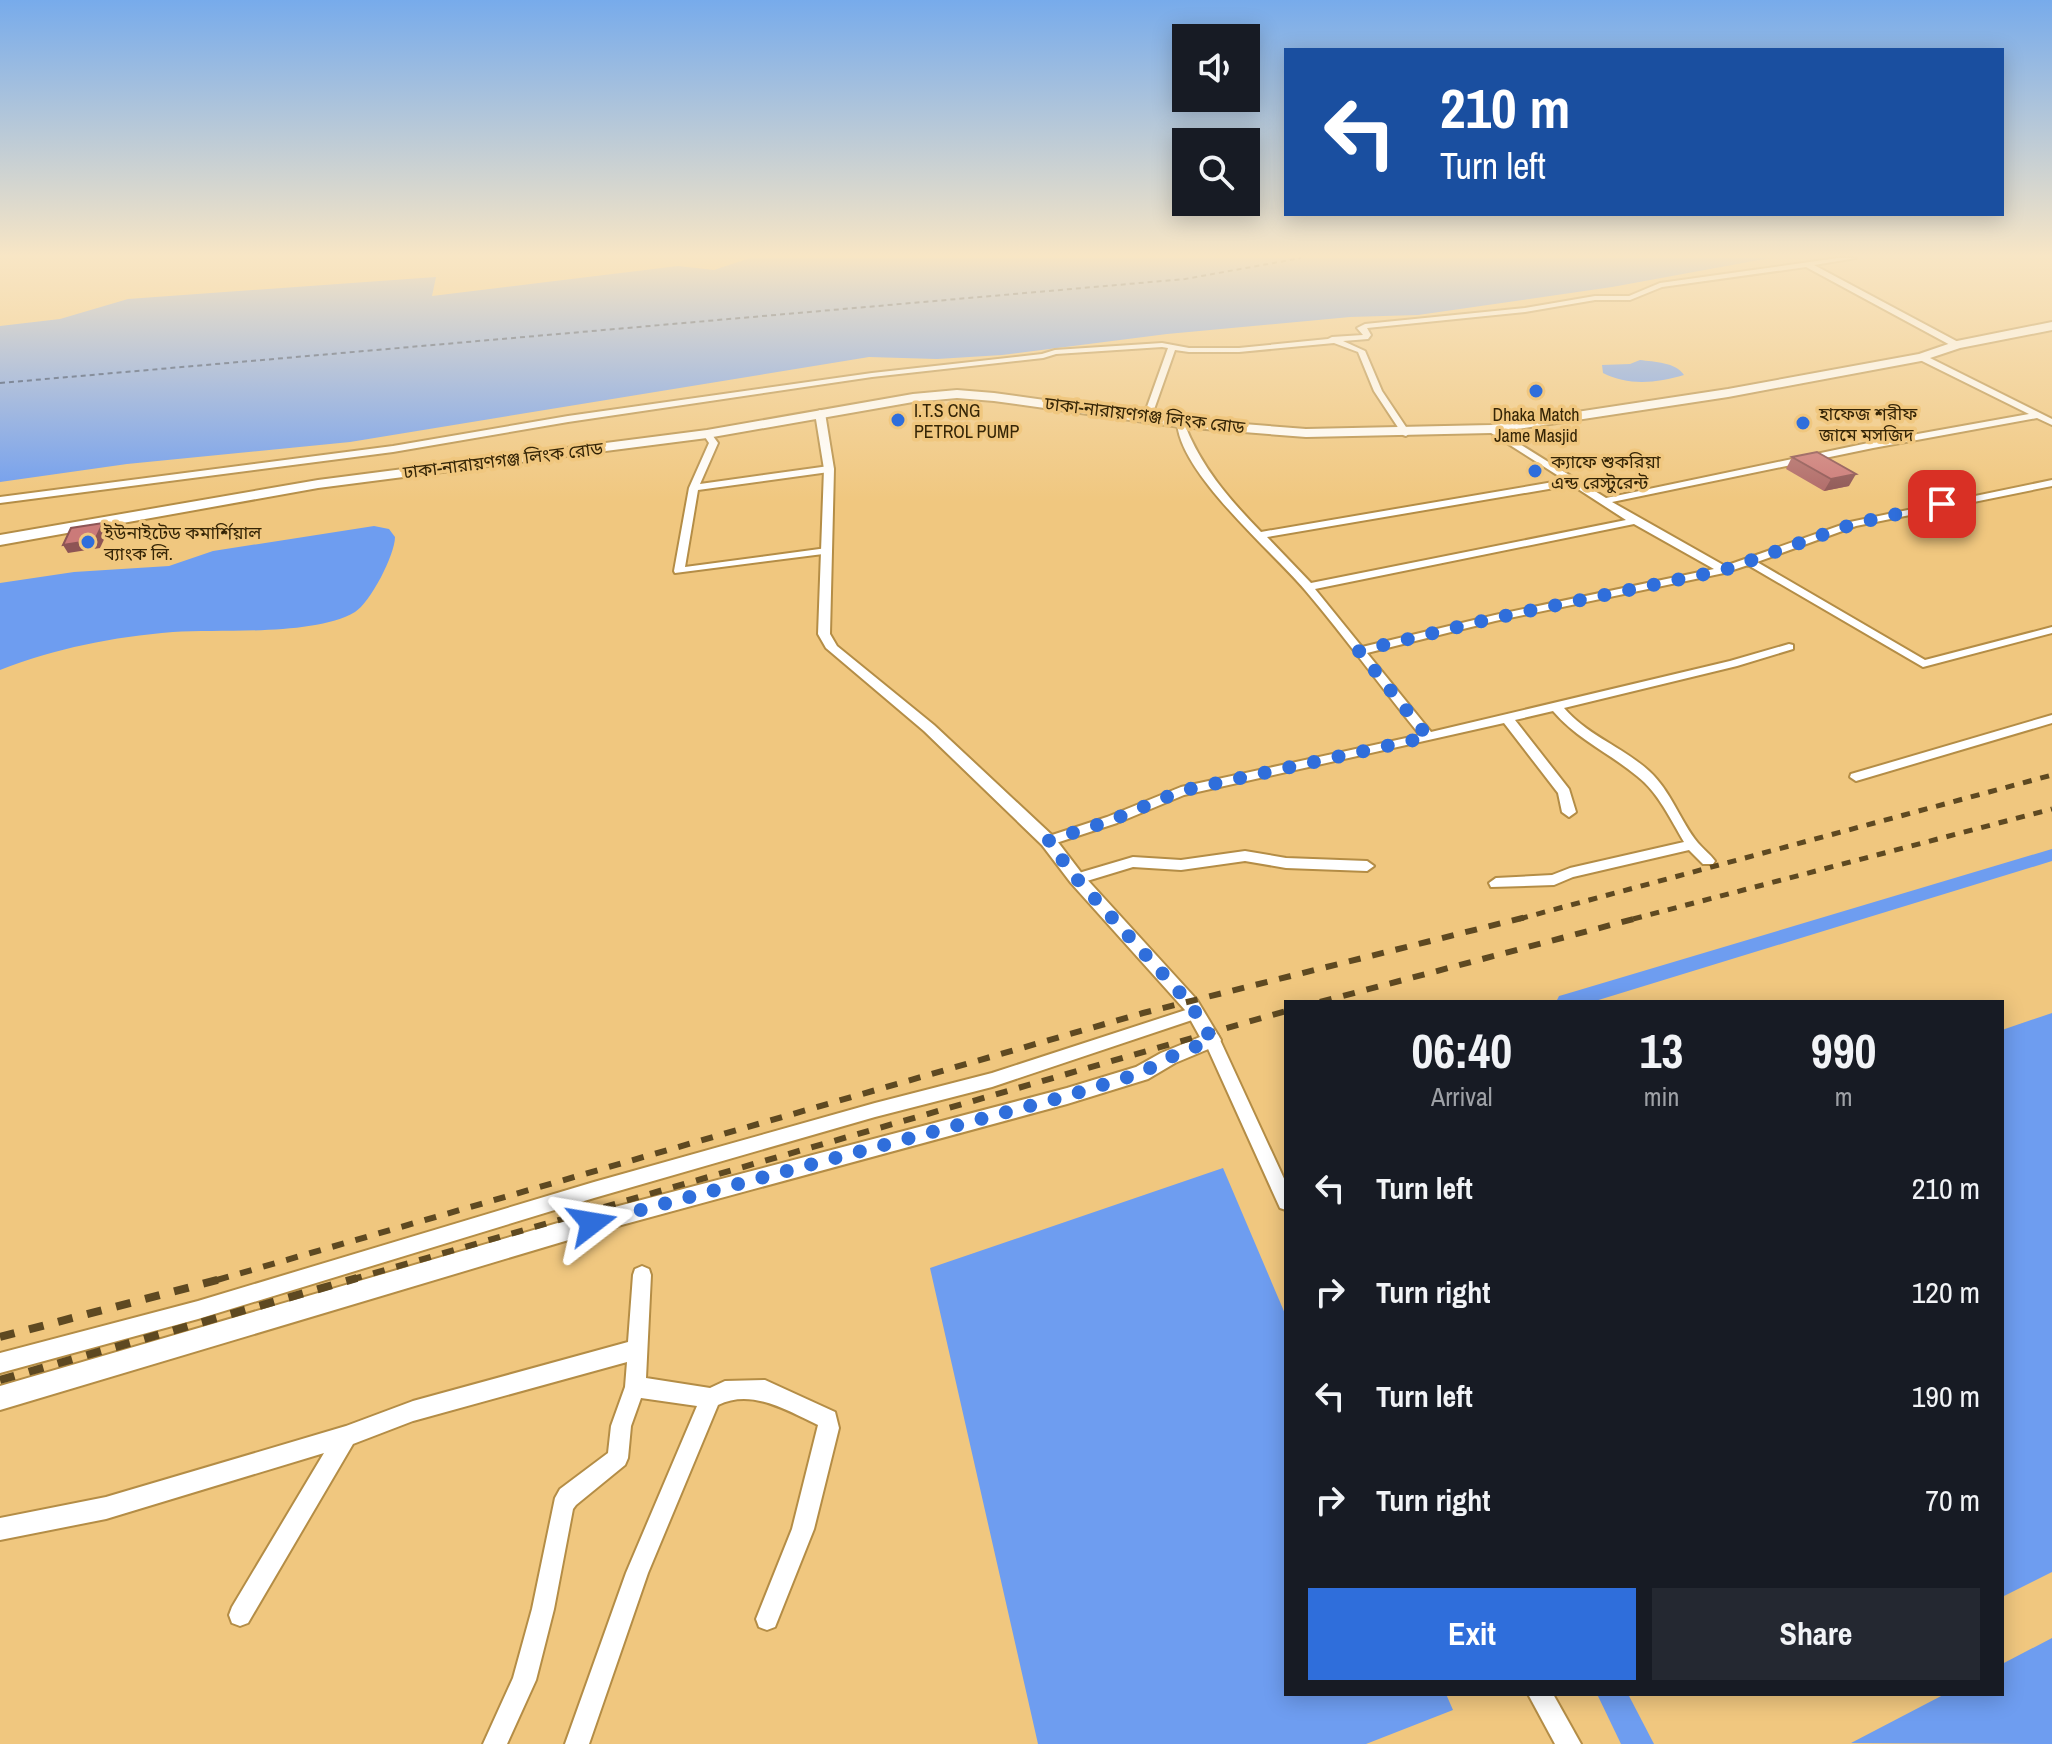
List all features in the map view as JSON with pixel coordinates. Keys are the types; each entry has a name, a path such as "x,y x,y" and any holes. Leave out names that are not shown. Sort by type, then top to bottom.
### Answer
{"highway":[{"name":"ঢাকা-নারায়ণগঞ্জ লিংক রোড","path":"0,540 318,484 707,434 913,398 957,394 1064,405 1180,423 1306,433 1491,429 1728,393 1921,357 1985,339"}],"street":[{"path":"0,500 393,449 568,419 1055,352 1162,345 1239,350 1345,339"},
{"path":"1947,339 1957,345"},
{"path":"1332,341 1361,351 1378,391 1406,433"},
{"path":"1147,418 1172,347"},
{"path":"1921,357 2052,422"},
{"path":"820,413 829,469 824,634 832,648 929,728 1048,841 1077,879 1143,950 1195,1013 1212,1040 1284,1198"},
{"path":"1605,501 1845,450 2038,415"},
{"path":"1180,423 1186,444 1202,470 1309,587 1428,737"},
{"path":"1491,429 1635,521 1724,570"},
{"path":"707,434 714,443 694,488 679,571 827,551"},
{"path":"694,488 829,469"},
{"path":"1259,535 1573,482"},
{"path":"1359,651 1495,618 1724,570 1853,524 2052,483"},
{"path":"1309,587 1635,521"},
{"path":"1748,561 1923,664 2052,630"},
{"path":"1048,841 1112,820 1181,791 1428,737 1733,664 1789,647"},
{"path":"1556,706 1573,726 1644,774 1671,808 1692,845 1708,861"},
{"path":"1507,718 1564,792 1569,812"},
{"path":"1856,777 2052,719"},
{"path":"1496,883 1554,880 1570,873 1692,845"},
{"path":"1077,879 1133,862 1181,865 1245,856 1286,863 1367,866"},
{"path":"0,1363 198,1310 594,1190 992,1080 1195,1013"},
{"path":"0,1398 592,1223 1067,1096 1141,1073 1212,1040"},
{"path":"495,1744 524,1680 543,1609 563,1506 568,1497 618,1458 621,1426 635,1387 642,1275"},
{"path":"0,1529 106,1508 346,1436 413,1411 638,1349"},
{"path":"635,1387 711,1398 725,1391 765,1390 823,1414 828,1419 829,1428 803,1529 767,1619"},
{"path":"577,1744 637,1573 711,1398"},
{"path":"240,1615 346,1436"},
{"path":"1541,1696 1569,1744"}],"water":[{"path":"0,339 1125,339 1002,355 937,359 869,357 350,442 127,464 0,482"},
{"path":"1640,360 1670,365 1684,375 1643,382 1622,380 1603,373 1602,365 1630,364"},
{"path":"374,526 389,529 395,537 391,555 368,599 355,612 337,620 293,628 173,632 129,637 64,650 0,670 0,583 74,572 169,566 213,551"},
{"path":"2052,1013 2052,1572 2004,1596 2004,1029"},
{"path":"1223,1168 1284,1311 1284,1696 1447,1696 1453,1710 1366,1744 1038,1744 930,1268"},
{"path":"2052,1638 2052,1744 1851,1743 1941,1696 2004,1696 2004,1663"}],"building":[{"path":"1817,452 1856,474 1831,479 1792,457"},
{"path":"103,523 95,540 63,545 71,528"}],"waterway":[{"path":"1573,1000 2052,855"},
{"path":"1613,1696 1638,1744"}],"ferry route":[{"path":"0,383 497,339"}],"railway":[{"path":"1519,919 2052,775"},
{"path":"1633,919 2052,809"},
{"path":"217,1280 1143,1013 1526,917"},
{"path":"1328,1000 1641,917"},
{"path":"350,1280 1284,1012"},
{"path":"0,1337 225,1278"},
{"path":"350,1280 357,1278"},
{"path":"0,1380 350,1280"}],"place":[{"name":"Dhaka Match Jame Masjid","path":"1536,391"},
{"name":"I.T.S CNG PETROL PUMP","path":"898,420"},
{"name":"হাফেজ শরীফ জামে মসজিদ","path":"1803,423"},
{"name":"ক্যাফে শুকরিয়া এন্ড রেস্টুরেন্ট","path":"1535,471"},
{"name":"ইউনাইটেড কমার্শিয়াল ব্যাংক লি.","path":"88,542"}],"route":[{"path":"592,1223 1067,1096 1141,1073 1212,1040 1191,1005 1077,879 1048,841 1112,820 1181,791 1428,737 1359,651 1495,618 1724,570 1853,524 1942,504"}]}
